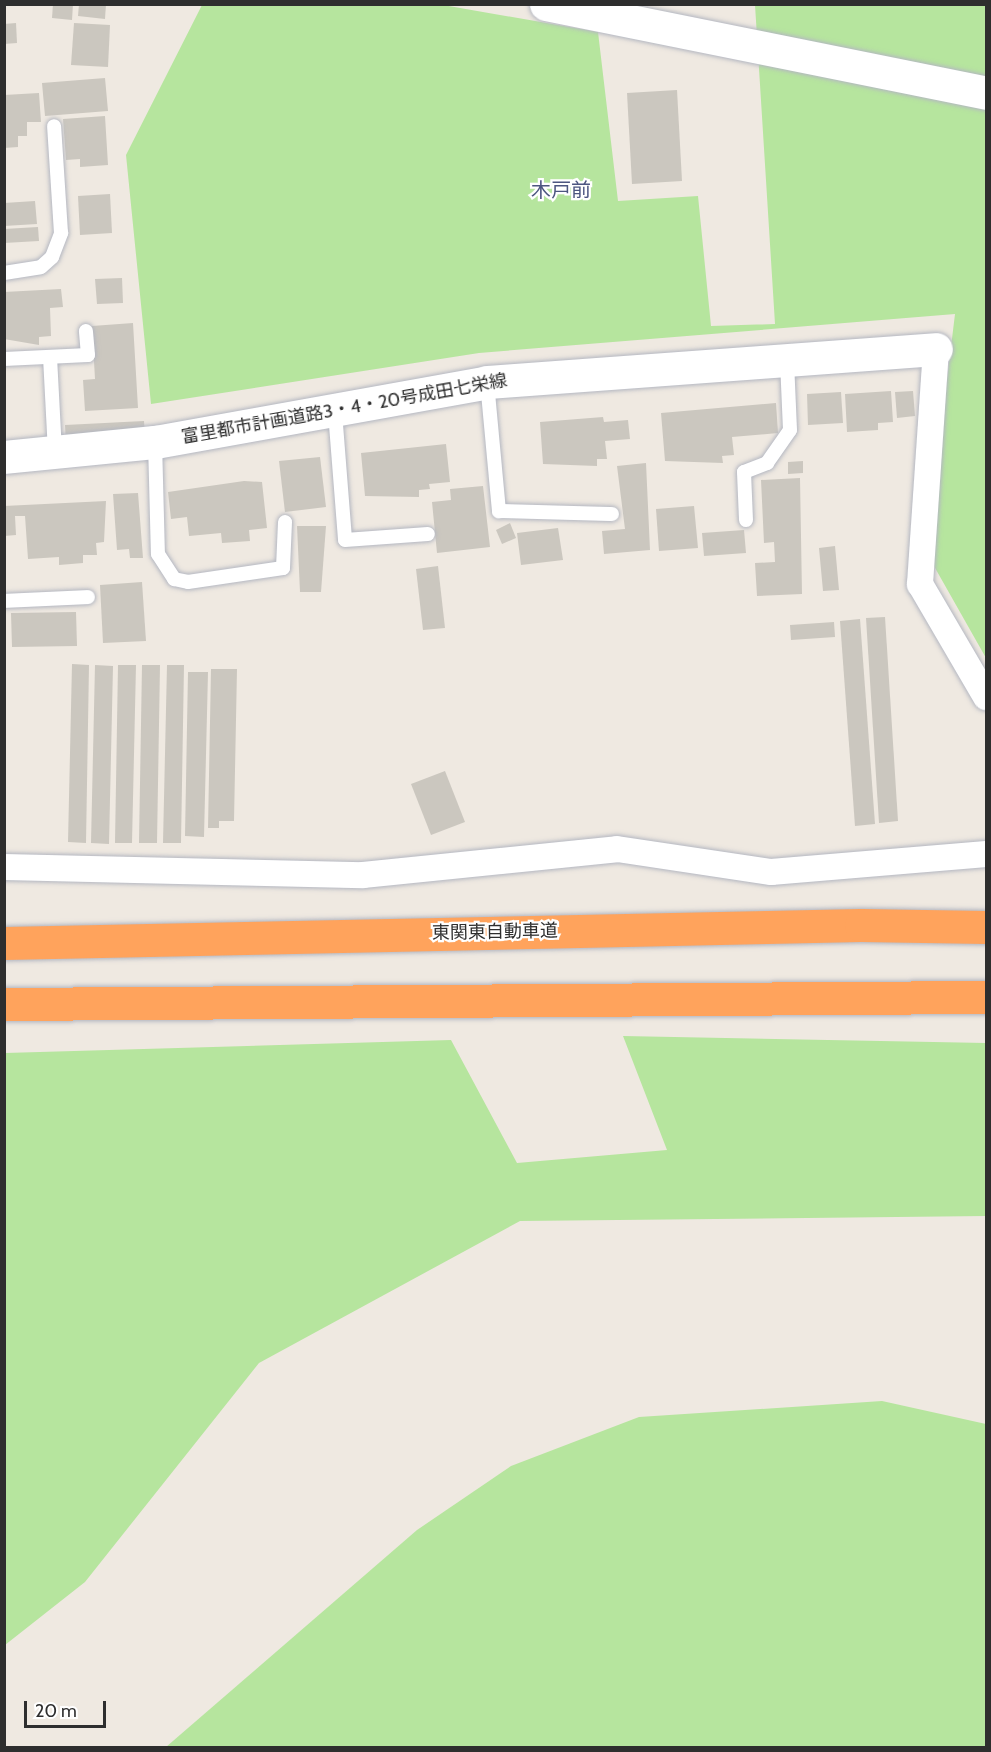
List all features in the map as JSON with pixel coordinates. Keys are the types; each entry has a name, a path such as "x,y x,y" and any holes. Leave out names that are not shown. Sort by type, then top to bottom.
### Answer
{"highway":[{"name":"東関東自動車道","path":"4,943 850,925 987,927"},
{"path":"4,1004 987,997"}],"street":[{"path":"546,4 987,93"},
{"path":"936,349 920,584 987,697"},
{"name":"富里都市計画道路3・4・20号成田七栄線","path":"4,457 55,454 155,442 335,412 487,382 787,358 936,349"},
{"path":"4,867 363,875 617,849 771,872 987,854"}],"lane":[{"path":"4,273 41,267 52,257 61,233 54,126"},
{"path":"4,359 87,355 86,331"},
{"path":"50,357 55,454"},
{"path":"746,520 744,472 767,462 790,430 787,358"},
{"path":"487,382 500,511 612,514"},
{"path":"335,412 345,540 428,534"},
{"path":"155,442 158,554 174,579 188,582 283,568 285,522"},
{"path":"4,601 88,597"}],"green space":[{"path":"202,5 443,5 598,32 618,201 698,196 711,326 775,324 755,5 986,5 986,658 926,552 955,314 479,353 151,404 126,155"},
{"path":"623,1036 986,1043 986,1216 520,1221 259,1363 85,1582 5,1645 5,1053 451,1040 517,1163 667,1150"},
{"path":"882,1401 986,1424 986,1747 166,1747 417,1530 511,1466 639,1417"}],"building":[{"path":"53,4 73,4 72,20 52,18"},
{"path":"79,4 106,4 105,19 78,16"},
{"path":"16,23 17,43 4,44 4,24"},
{"path":"74,23 110,25 108,67 71,65"},
{"path":"105,78 108,111 45,116 42,83"},
{"path":"677,90 682,181 632,184 627,93"},
{"path":"39,93 41,122 27,122 27,136 18,136 18,147 4,148 4,95"},
{"path":"105,116 108,165 80,167 80,159 66,160 63,119"},
{"path":"110,194 112,233 80,235 78,196"},
{"path":"35,201 37,224 4,226 4,203"},
{"path":"38,227 39,241 4,243 4,229"},
{"path":"122,278 123,303 97,304 95,279"},
{"path":"61,289 63,307 50,308 51,336 39,337 39,345 4,339 4,292"},
{"path":"133,323 138,408 85,411 83,380 95,379 92,326"},
{"path":"891,391 893,422 878,423 878,430 847,432 845,394"},
{"path":"913,391 915,416 897,418 895,392"},
{"path":"841,392 843,423 808,425 807,394"},
{"path":"776,403 778,433 732,437 734,455 722,456 723,463 665,461 661,413"},
{"path":"603,417 604,422 628,420 630,439 605,441 607,459 597,459 597,466 543,464 540,422"},
{"path":"144,421 145,438 66,443 65,425"},
{"path":"446,444 450,482 429,484 430,489 419,490 419,497 365,496 361,453"},
{"path":"320,457 326,507 285,512 279,461"},
{"path":"803,461 803,473 788,474 788,462"},
{"path":"646,463 650,550 604,554 602,531 625,529 617,466"},
{"path":"800,478 802,594 757,596 755,563 775,562 774,542 764,543 761,480"},
{"path":"244,481 262,482 267,528 249,530 250,541 222,543 221,533 189,536 187,517 171,519 168,492"},
{"path":"483,486 490,547 437,553 432,502 451,500 450,489"},
{"path":"138,493 143,558 130,558 129,549 117,550 113,494"},
{"path":"106,501 104,542 96,543 97,555 83,555 83,563 59,565 59,557 28,559 25,516 15,516 16,535 4,536 4,506"},
{"path":"694,506 698,548 659,551 656,509"},
{"path":"510,523 516,538 502,544 496,530"},
{"path":"297,526 326,526 321,592 300,592"},
{"path":"558,528 563,560 521,565 517,533"},
{"path":"744,530 746,553 704,556 702,533"},
{"path":"835,546 839,590 823,591 819,548"},
{"path":"438,566 445,628 423,630 416,569"},
{"path":"142,582 146,641 103,643 100,585"},
{"path":"76,612 77,646 12,647 11,613"},
{"path":"885,617 898,821 879,823 866,618"},
{"path":"860,619 875,824 855,826 840,621"},
{"path":"834,622 835,637 791,640 790,625"},
{"path":"72,664 89,665 86,843 68,842"},
{"path":"95,665 113,666 109,844 91,843"},
{"path":"118,665 136,665 132,843 115,843"},
{"path":"142,665 160,665 157,843 139,843"},
{"path":"167,665 184,665 181,843 163,843"},
{"path":"211,669 237,669 234,821 219,821 219,828 208,828"},
{"path":"188,672 208,672 204,837 185,836"},
{"path":"445,771 465,822 431,835 411,784"}],"district":[{"name":"木戸前","path":"561,190"}]}
